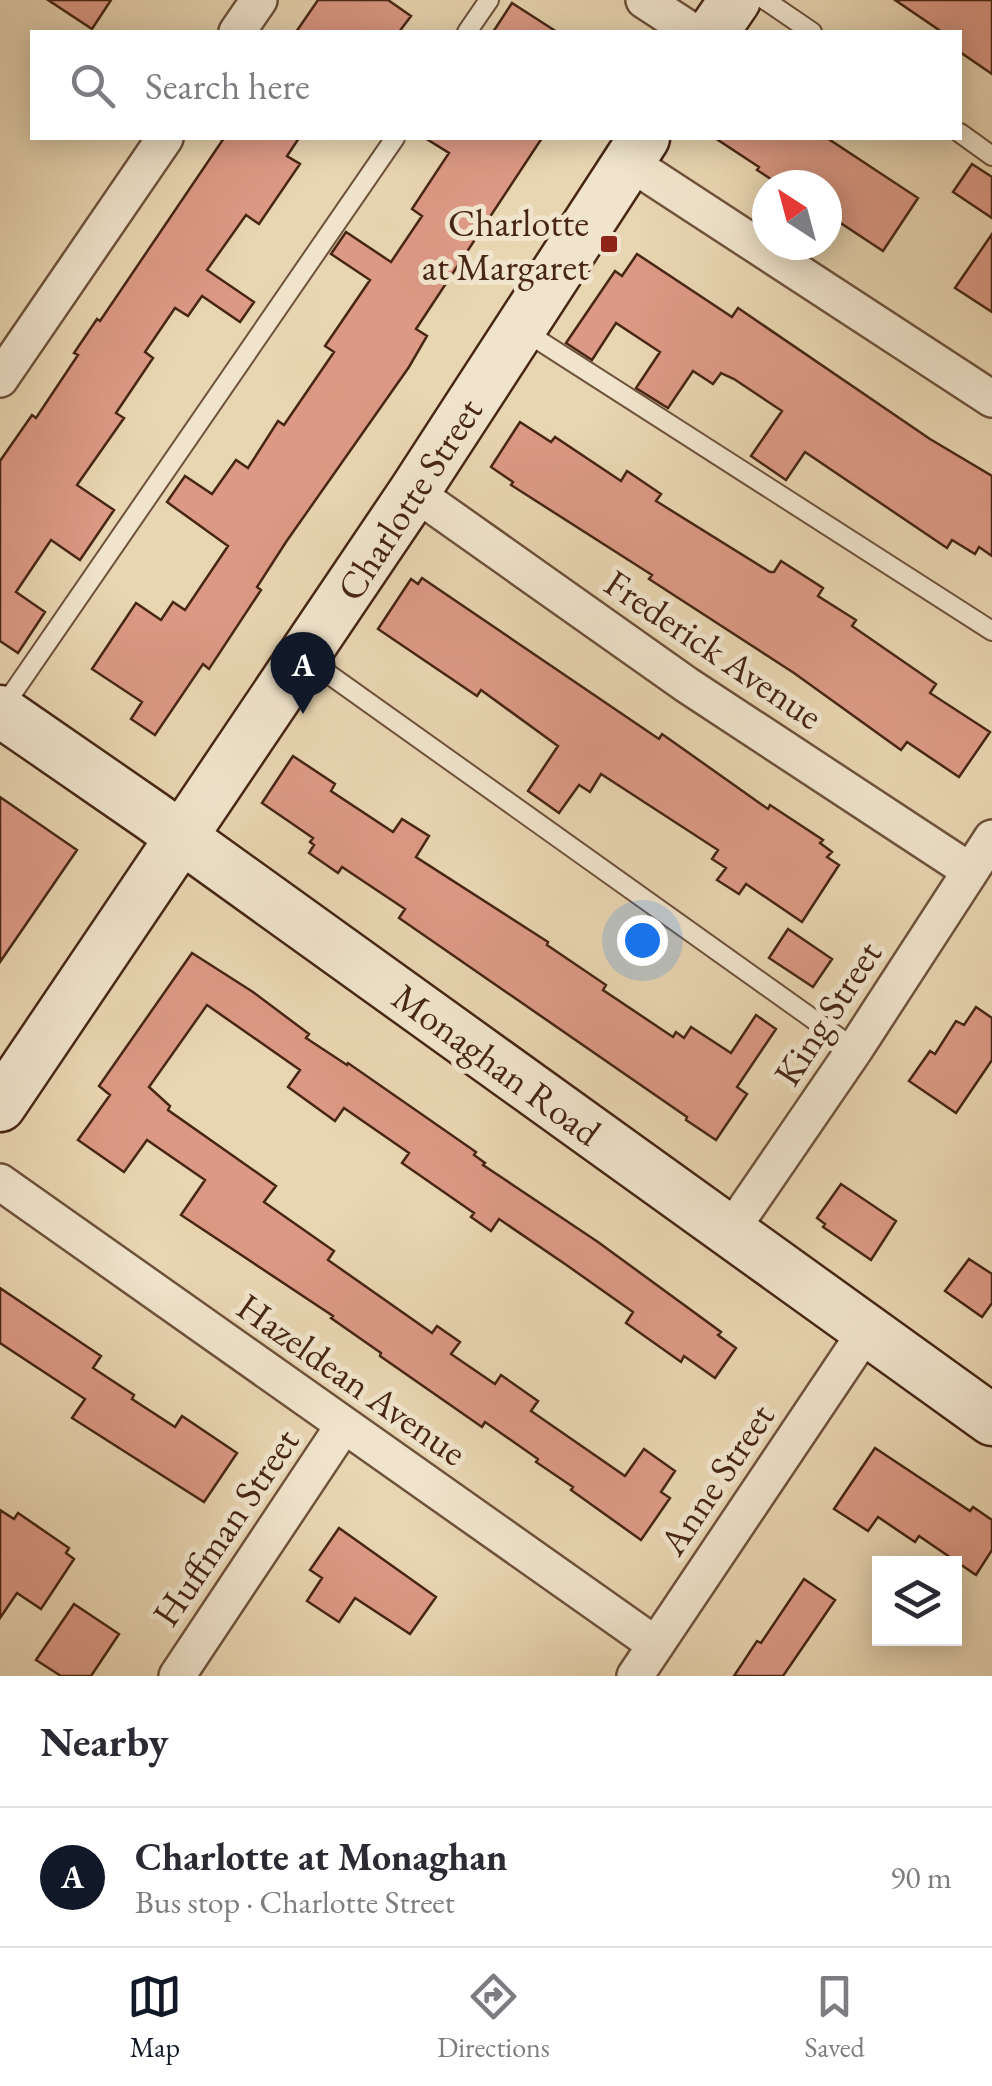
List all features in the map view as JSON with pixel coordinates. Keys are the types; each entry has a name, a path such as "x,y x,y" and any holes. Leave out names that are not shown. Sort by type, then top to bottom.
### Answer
{"main road":[{"path":"714,30 735,0"},
{"name":"Charlotte Street","path":"0,1106 414,492 636,150"},
{"name":"Monaghan Road","path":"0,711 992,1420"}],"street":[{"path":"238,30 260,0"},
{"path":"644,0 690,30"},
{"path":"0,378 164,140"},
{"path":"636,150 992,399"},
{"name":"Frederick Avenue","path":"414,492 687,685 970,871"},
{"name":"King Street","path":"729,1232 855,1049 992,838"},
{"name":"Hazeldean Avenue","path":"0,1182 656,1644"},
{"name":"Anne Street","path":"635,1676 867,1330"},
{"name":"Huffman Street","path":"176,1676 344,1425"}],"lane":[{"path":"468,30 489,0"},
{"path":"765,0 809,30"},
{"path":"962,135 992,156"},
{"path":"0,711 394,140"},
{"path":"521,328 992,631"},
{"path":"304,656 855,1049"}],"building":[{"path":"48,0 111,0 92,29"},
{"path":"318,0 388,0 411,16 400,30 297,30"},
{"path":"895,0 992,0 992,74 962,53 962,30 939,30"},
{"path":"512,3 554,30 494,30"},
{"path":"223,140 298,140 287,156 300,164 259,224 246,215 207,270 254,302 240,322 202,296 188,316 175,308 145,352 153,358 116,413 124,418 77,485 114,510 80,560 51,540 16,592 45,612 18,653 0,641 0,461 32,415 36,418 78,355 74,353 97,319 100,321"},
{"path":"428,140 541,140 416,329 427,336 409,367 286,542 257,587 261,590 209,669 203,664 155,735 131,719 142,702 92,669 136,603 161,620 173,602 185,610 228,546 167,502 185,476 212,494 236,460 248,468 278,421 284,425 334,352 325,346 370,280 331,254 346,232 391,262 422,216 412,209 449,153"},
{"path":"718,140 830,140 918,198 883,251 842,224 842,170 757,170 759,167"},
{"path":"972,164 992,177 992,218 953,192"},
{"path":"992,234 992,312 955,288"},
{"path":"637,254 732,317 738,308 930,439 992,476 992,556 979,547 975,554 952,540 947,548 805,452 786,480 751,456 782,411 734,379 721,373 713,384 693,371 668,408 636,388 660,352 616,323 592,360 566,343 615,271 622,276"},
{"path":"520,422 551,442 555,437 621,481 627,471 661,494 656,501 770,572 781,561 823,588 818,596 856,620 852,626 936,684 930,693 990,732 959,777 907,742 901,750 794,673 649,579 652,575 511,485 513,482 491,467"},
{"path":"422,578 659,739 662,734 768,809 770,805 823,840 820,843 832,852 827,857 839,865 802,922 746,884 739,894 717,880 726,868 712,859 718,850 601,774 590,792 579,785 559,813 528,791 558,746 481,690 477,696 378,629 411,579 418,584"},
{"path":"293,756 335,784 331,791 393,832 402,819 429,836 416,857 548,942 547,945 606,985 603,990 673,1037 676,1032 684,1038 691,1027 731,1053 756,1015 776,1029 737,1087 747,1094 716,1140 399,918 405,909 342,867 338,873 309,853 313,838 262,803"},
{"path":"0,797 77,850 0,962"},
{"path":"788,929 832,959 813,987 769,958"},
{"path":"192,953 253,992 309,1034 306,1038 476,1152 474,1155 483,1165 598,1242 721,1332 718,1335 736,1348 715,1378 684,1356 681,1362 626,1323 633,1312 565,1264 499,1219 491,1231 471,1217 474,1213 402,1163 409,1153 344,1108 335,1121 288,1087 300,1070 207,1005 149,1087 170,1106 168,1110 276,1186 264,1202 334,1251 328,1260 432,1333 437,1326 460,1342 451,1354 495,1384 501,1375 538,1401 531,1411 625,1476 644,1449 675,1471 661,1492 670,1498 641,1540 571,1490 573,1487 536,1462 538,1459 485,1422 482,1427 380,1356 333,1316 181,1215 205,1180 147,1140 124,1172 78,1140 110,1095 99,1086"},
{"path":"976,1007 992,1018 992,1060 956,1113 909,1081 930,1051 935,1054 956,1021 964,1025"},
{"path":"841,1184 896,1221 871,1260 823,1227 825,1224 817,1218"},
{"path":"969,1259 992,1274 992,1303 982,1317 945,1291"},
{"path":"0,1288 101,1356 93,1368 134,1395 132,1399 175,1427 182,1416 237,1453 204,1502 72,1418 85,1399 0,1343"},
{"path":"875,1448 970,1511 973,1507 992,1520 992,1550 976,1575 962,1565 962,1556 948,1556 919,1536 915,1542 878,1517 868,1531 834,1509"},
{"path":"0,1510 14,1519 18,1513 69,1548 66,1553 74,1559 41,1609 17,1593 0,1618"},
{"path":"339,1528 436,1597 410,1634 355,1598 339,1622 307,1601 322,1578 310,1570"},
{"path":"804,1579 835,1600 783,1676 734,1676 757,1641 761,1643"},
{"path":"74,1604 119,1634 91,1676 61,1676 36,1660"}],"place":[{"name":"Charlotte at Margaret","path":"609,244"},
{"name":"Charlotte at Monaghan","path":"303,714"}]}
